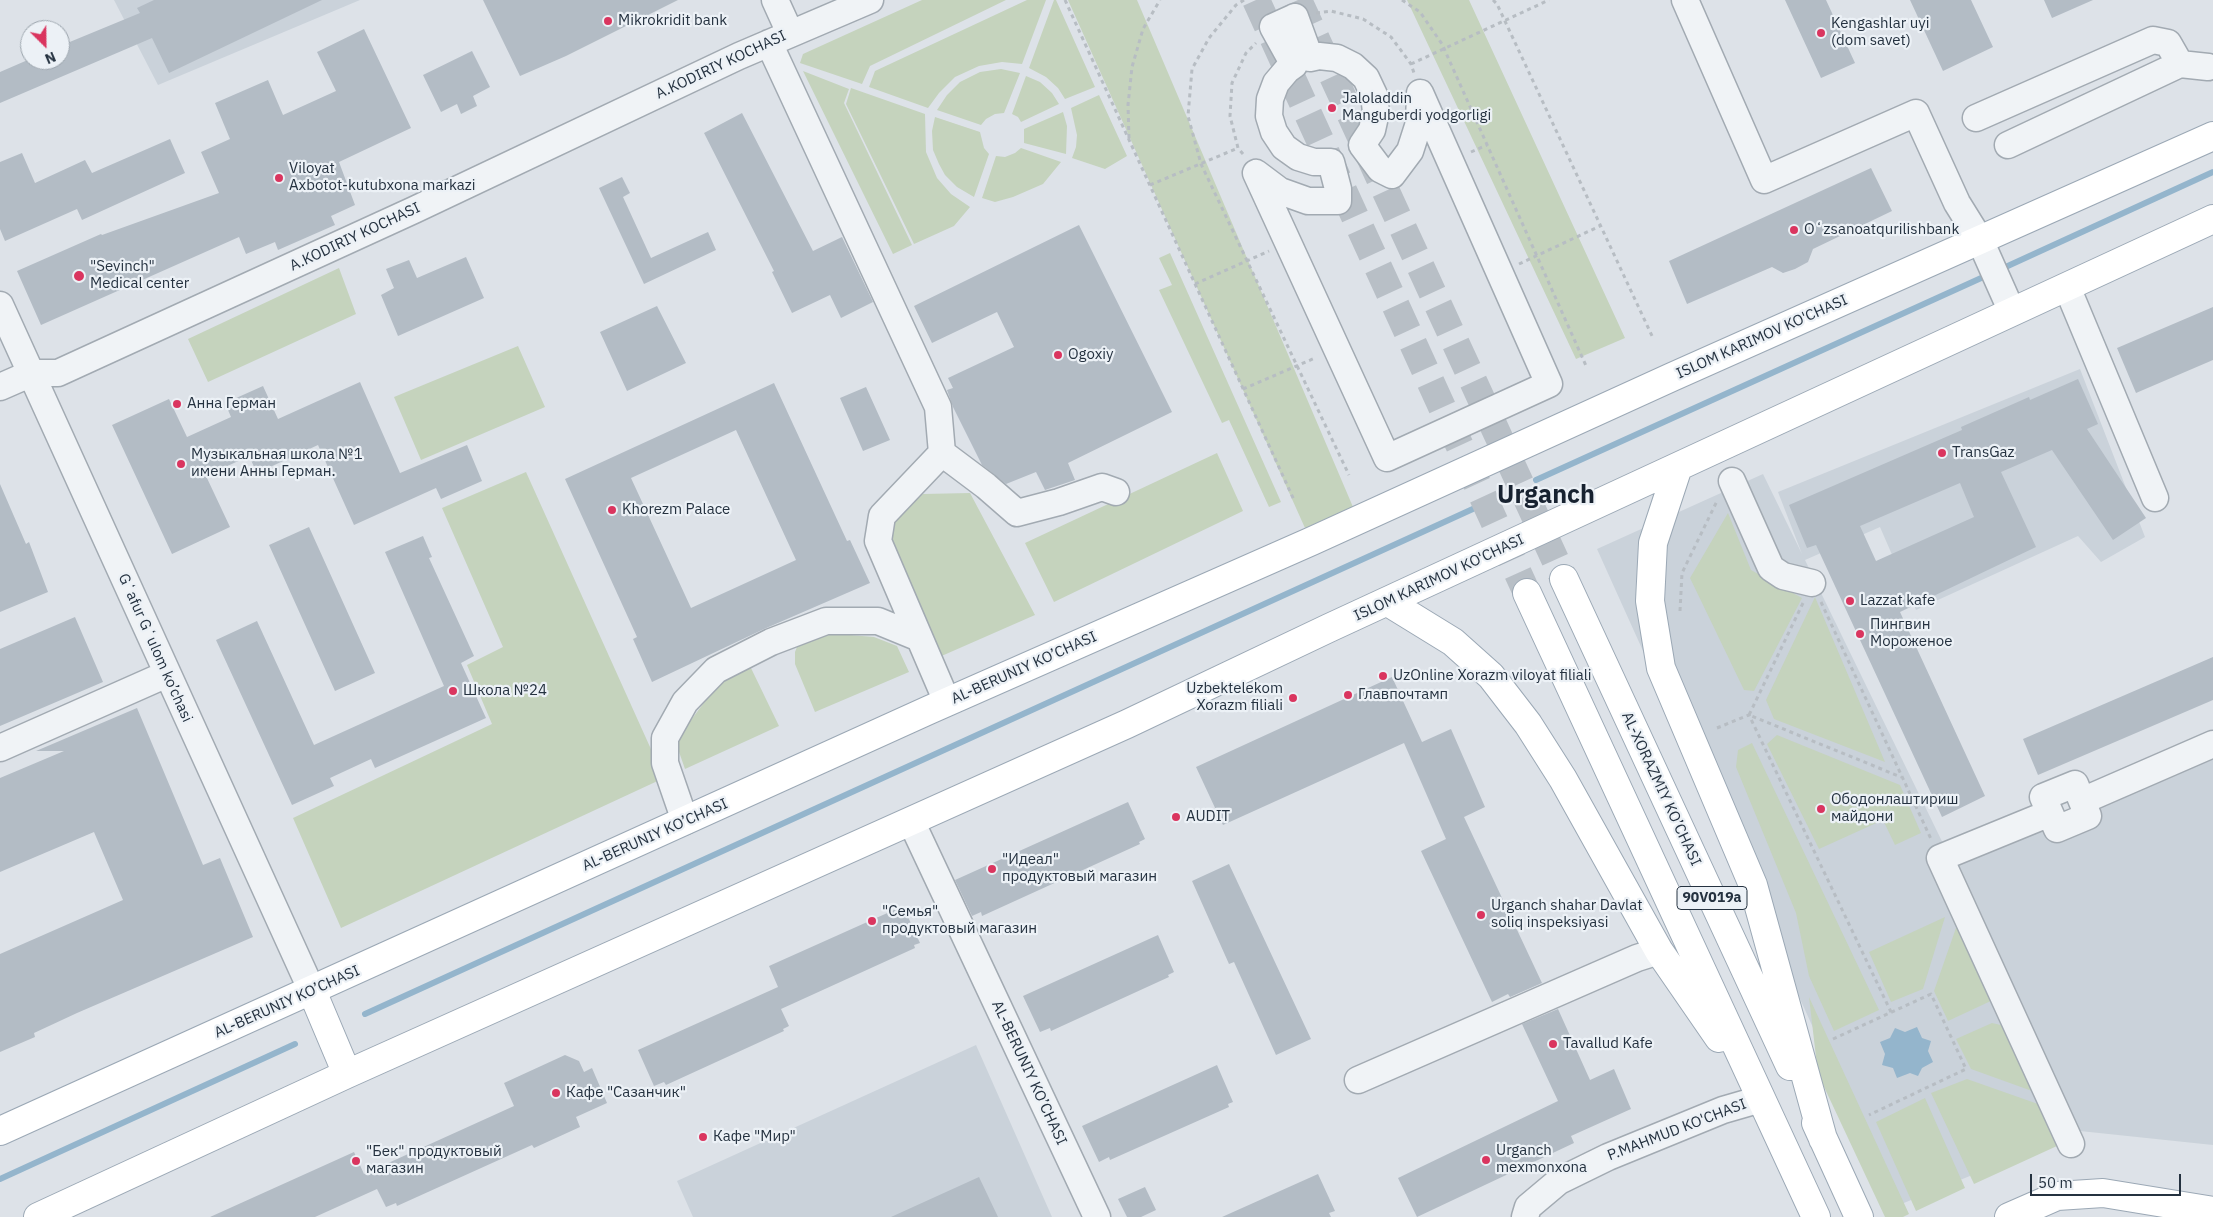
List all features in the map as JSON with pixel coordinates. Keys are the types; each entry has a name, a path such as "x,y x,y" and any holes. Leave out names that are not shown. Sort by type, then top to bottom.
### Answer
{"main road":[{"name":"ISLOM KARIMOV KO'CHASI","path":"1312,541 2213,136"},
{"name":"ISLOM KARIMOV KO'CHASI","path":"911,821 1127,724 1346,620 1678,467 2007,301 2066,287 2213,219"},
{"path":"1678,467 1653,543 1650,601 1661,668 1753,885 1823,1139"},
{"name":"AL-BERUNIY KO’CHASI","path":"0,1131 947,702 1312,541"},
{"name":"AL-XORAZMIY KO’CHASI","path":"1564,579 1860,1217"},
{"name":"90V019a","path":"1527,594 1816,1217"},
{"path":"1388,602 1453,642 1490,676 1528,724 1563,779 1659,951 1761,1099"},
{"path":"38,1217 347,1074 911,821"},
{"path":"312,991 347,1074"},
{"path":"2009,1217 2057,1196 2103,1193 2213,1211"}],"street":[{"path":"775,0 780,38 938,408 942,453 986,486 1017,513 1059,502 1102,487 1116,492"},
{"name":"A.KODIRIY KOCHASI","path":"0,388 32,373 58,373 414,210 780,38 870,0"},
{"path":"1685,0 1764,180 1916,113 1957,202 1980,240 2007,301"},
{"path":"1284,22 1310,58 1319,56 1337,58 1353,66 1366,78 1374,94 1376,112 1372,130 1362,145 1380,169 1392,175 1410,151 1419,123 1420,92"},
{"path":"1256,173 1287,194 1308,201 1338,201 1338,189 1331,162 1314,162 1298,157 1284,146 1274,132 1269,116 1270,99 1276,83 1294,65 1284,22"},
{"path":"1976,118 2153,40 2168,43 2180,64"},
{"path":"2008,145 2180,64 2208,67"},
{"path":"1256,173 1387,458 1550,384 1420,92"},
{"path":"2066,287 2156,498"},
{"name":"Gʻafur Gʻulom ko’chasi","path":"0,304 312,991"},
{"path":"942,453 882,516 878,541 917,637 947,702"},
{"path":"1726,488 1771,568 1783,576 1812,583"},
{"path":"685,821 665,763 665,738 685,702 716,670 770,642 826,621 878,620 917,637"},
{"path":"0,748 167,674"},
{"path":"2071,1144 1940,858 2050,813 2057,829 2088,816 2082,801 2213,744"},
{"name":"AL-BERUNIY KO’CHASI","path":"911,821 1097,1217"},
{"path":"1358,1080 1637,958 1659,951"},
{"name":"P.MAHMUD KO'CHASI","path":"1524,1217 1528,1207 1559,1181 1608,1157 1723,1110 1761,1099"}],"path":[{"path":"1065,0 1294,500"},
{"path":"1129,139 1128,105 1132,67 1143,29 1160,0"},
{"path":"1244,0 1236,6 1209,38 1192,68 1188,116 1201,164 1349,475"},
{"path":"1402,0 1420,12 1444,49 1587,368"},
{"path":"1493,0 1653,338"},
{"path":"1411,64 1549,0"},
{"path":"1256,173 1238,148 1230,116 1232,84 1246,53 1284,22 1331,11 1364,19 1391,38 1411,64 1420,92"},
{"path":"1150,186 1238,148"},
{"path":"1500,273 1600,226"},
{"path":"1194,284 1288,242"},
{"path":"1243,389 1336,348"},
{"path":"1680,611 1682,573 1726,488"},
{"path":"1717,728 1748,715 1812,583"},
{"path":"1812,583 1940,858"},
{"path":"1748,715 1901,777"},
{"path":"1748,715 1891,1012"},
{"path":"1833,1039 1931,994 1966,1070 1868,1115"}],"shaded area":[{"path":"114,0 360,0 158,85"},
{"name":"Ободонлаштириш майдони","path":"2080,369 2145,537 2101,562 2078,536 1916,610 1880,527 1805,560 1953,864 2213,755 2213,1145 2080,1131 1894,1207 1597,549 1763,474 1802,554 1778,492"},
{"path":"976,1045 1052,1217 693,1217 677,1181"}],"green space":[{"path":"922,0 1006,0 870,66 862,84 800,63 803,54"},
{"path":"1027,0 1046,0 1022,64 1002,62 979,66 955,77 939,93 928,108 869,87 875,71"},
{"path":"1054,0 1056,0 1095,87 1065,99 1058,88 1046,77 1029,68"},
{"path":"1068,0 1137,0 1353,507 1305,528"},
{"path":"1407,0 1469,0 1625,338 1576,359"},
{"path":"1001,69 1020,73 1004,113 995,114 986,119 981,125 937,110 947,95 960,82 980,72"},
{"path":"803,71 849,89 844,103 912,245 893,254"},
{"path":"1026,76 1040,82 1052,93 1059,104 1021,122 1018,117 1012,114"},
{"path":"851,88 925,114 926,152 937,178 951,194 970,207 954,226 914,244 846,104"},
{"path":"1099,95 1127,156 1105,169 1072,158 1076,147 1077,135 1071,108"},
{"path":"1063,112 1067,126 1066,154 1024,143 1024,129"},
{"path":"935,117 980,132 984,148 989,154 974,197 957,187 945,175 939,164 933,150 932,131"},
{"path":"1021,148 1061,162 1043,184 1013,197 995,202 982,198 996,156 1005,157"},
{"path":"1170,253 1281,502 1269,507 1229,420 1222,423 1159,290 1172,285 1159,258"},
{"path":"339,268 356,314 208,382 188,339"},
{"path":"518,346 545,407 421,460 394,397"},
{"path":"1217,453 1243,511 1054,602 1025,543"},
{"path":"526,472 664,778 341,928 293,818 492,724 467,665 503,647 442,508"},
{"path":"970,493 1035,615 937,658 884,529 923,494"},
{"path":"1728,513 1751,570 1802,598 1754,691 1744,690 1690,578"},
{"path":"1815,597 1885,762 1774,719 1766,700"},
{"path":"838,634 874,637 897,646 909,672 815,712 795,664 795,652 799,642 810,637"},
{"path":"744,665 750,666 779,726 685,769 678,749 679,736 718,684"},
{"path":"1777,735 1900,785 1921,833 1895,845 1883,820 1819,849 1767,744"},
{"path":"1752,743 1879,1010 1834,1031 1809,976 1796,913 1736,767 1738,750"},
{"path":"1945,917 1923,989 1891,1002 1869,952"},
{"path":"1957,925 1993,1000 1948,1021 1934,991"},
{"path":"1809,997 1909,1214 1903,1217 1885,1217 1818,1074"},
{"path":"1992,1023 2005,1026 2032,1091 1971,1069 1956,1039"},
{"path":"1967,1079 2038,1104 2057,1146 1974,1184 1931,1093"},
{"path":"1925,1098 1965,1188 1916,1211 1876,1122"}],"water":[{"path":"1917,1027 1922,1038 1931,1041 1928,1051 1933,1062 1922,1068 1918,1076 1910,1073 1897,1078 1893,1068 1882,1065 1885,1054 1880,1042 1890,1038 1895,1028 1905,1032"}],"building":[{"path":"154,0 322,0 169,73 152,38 0,103 0,72 20,63 20,70 70,70 70,42 140,13 137,8"},
{"path":"483,0 678,0 566,56 520,76"},
{"name":"Kengashlar uyi (dom savet)","path":"1785,0 1826,0 1855,63 1821,78"},
{"path":"1910,0 1971,0 1993,47 1943,71"},
{"path":"2044,0 2093,0 2052,18"},
{"path":"364,29 411,128 339,162 355,205 331,216 335,225 278,250 275,242 246,254 239,237 41,325 17,271 101,234 219,193 201,152 230,139 215,103 268,80 283,115 336,91 317,52"},
{"path":"472,51 490,87 473,96 477,106 461,114 457,104 441,112 423,75"},
{"path":"742,113 813,251 842,237 873,302 841,318 830,295 792,313 772,272 774,271 704,133"},
{"path":"170,139 185,173 82,220 77,209 5,241 0,229 0,162 22,153 35,183 85,160 92,173"},
{"name":"Oʻzsanoatqurilishbank","path":"1871,168 1892,211 1813,249 1808,262 1795,269 1783,273 1772,267 1687,304 1669,261"},
{"path":"622,177 630,193 623,197 651,258 708,232 716,250 644,284 599,188"},
{"path":"1079,225 1172,412 1068,463 1075,480 1045,490 1036,472 1006,484 982,465 953,407 947,390 953,388 948,378 1014,347 997,312 932,343 914,306"},
{"path":"466,257 484,298 398,336 381,295 394,288 386,269 409,260 417,278"},
{"path":"657,306 686,363 627,391 600,332"},
{"path":"2213,307 2213,360 2136,393 2117,348"},
{"path":"2078,379 2098,424 2087,429 2146,518 2113,540 2052,450 2001,472 2036,547 1900,612 1985,796 1942,817 1816,545 1807,548 1789,505 1962,430 1961,427 2029,397 2030,400","holes":["1960,483 1974,517 1876,561 1860,526"]},
{"path":"360,382 400,473 467,445 482,481 441,499 436,488 354,525 318,445 257,473 249,456 206,476 230,527 172,554 112,425 169,399 187,437 231,417 225,403 263,386 278,419"},
{"name":"Khorezm Palace","path":"774,383 847,541 850,540 870,583 764,629 652,682 633,639 637,637 565,479","holes":["736,430 796,560 691,608 631,478"]},
{"path":"866,387 890,440 863,451 840,398"},
{"path":"0,484 26,544 29,542 48,592 0,612"},
{"path":"309,527 375,673 335,691 269,545"},
{"name":"Школа №24","path":"423,536 432,557 429,558 474,656 461,663 486,718 375,768 371,759 330,778 334,786 292,805 216,640 257,621 314,745 444,686 385,552"},
{"path":"75,617 103,682 0,726 0,649"},
{"path":"2213,657 2213,700 2038,775 2023,739"},
{"path":"1392,677 1422,742 1451,729 1485,807 1464,817 1542,983 1510,997 1508,994 1492,1002 1421,851 1446,839 1404,743 1223,825 1196,767"},
{"path":"137,708 203,865 220,858 253,937 77,1013 34,1033 35,1037 0,1052 0,954 123,900 94,832 0,872 0,778 64,751 36,751"},
{"path":"1128,802 1145,839 1139,842 1140,844 982,916 981,912 972,916 955,880"},
{"path":"1229,864 1311,1039 1276,1055 1234,962 1229,964 1192,881"},
{"path":"903,906 920,943 914,945 915,948 781,1009 789,1026 783,1029 784,1031 666,1085 664,1082 654,1086 638,1050 778,987 769,966"},
{"path":"1158,935 1174,972 1168,975 1169,977 1051,1031 1050,1028 1040,1032 1023,996"},
{"path":"1558,1009 1590,1080 1614,1069 1631,1109 1571,1136 1574,1143 1417,1217 1398,1178 1558,1101 1522,1024"},
{"path":"565,1055 579,1061 584,1072 592,1068 607,1103 576,1117 580,1127 534,1148 532,1145 397,1206 396,1203 386,1207 377,1189 315,1217 210,1217 354,1152 364,1174 514,1106 504,1083"},
{"path":"1217,1065 1233,1102 1228,1104 1229,1107 1110,1160 1109,1157 1099,1162 1082,1126"},
{"path":"1318,1174 1335,1211 1329,1213 1331,1217 1222,1217"},
{"path":"979,1177 998,1217 891,1217"},
{"path":"1145,1187 1156,1210 1141,1217 1127,1217 1118,1199"}],"waterway":[{"path":"1999,270 2213,172"},
{"path":"1536,480 1990,274"},
{"path":"365,1014 1475,508"},
{"path":"0,1179 295,1044"}],"tunnel":[{"path":"1256,0 1527,593"},
{"path":"1298,0 1564,579"}],"place":[{"name":"Mikrokridit bank","path":"608,21"},
{"name":"Kengashlar uyi (dom savet)","path":"1821,33"},
{"name":"Jaloladdin Manguberdi yodgorligi","path":"1332,108"},
{"name":"Viloyat Axbotot-kutubxona markazi","path":"279,178"},
{"name":"Oʻzsanoatqurilishbank","path":"1794,230"},
{"name":"\"Sevinch\" Medical center","path":"79,276"},
{"name":"Ogoxiy","path":"1058,355"},
{"name":"Анна Герман","path":"177,404"},
{"name":"TransGaz","path":"1942,453"},
{"name":"Музыкальная школа №1 имени Анны Герман.","path":"181,464"},
{"name":"Khorezm Palace","path":"612,510"},
{"name":"Lazzat kafe","path":"1850,601"},
{"name":"Пингвин Мороженое","path":"1860,634"},
{"name":"UzOnline Xorazm viloyat filiali","path":"1383,676"},
{"name":"Школа №24","path":"453,691"},
{"name":"Главпочтамп","path":"1348,695"},
{"name":"Uzbektelekom Xorazm filiali","path":"1293,698"},
{"name":"Ободонлаштириш майдони","path":"1821,809"},
{"name":"AUDIT","path":"1176,817"},
{"name":"\"Идеал\" продуктовый магазин","path":"992,869"},
{"name":"Urganch shahar Davlat soliq inspeksiyasi","path":"1481,915"},
{"name":"\"Семья\" продуктовый магазин","path":"872,921"},
{"name":"Tavallud Kafe","path":"1553,1044"},
{"name":"Кафе \"Сазанчик\"","path":"556,1093"},
{"name":"Кафе \"Мир\"","path":"703,1137"},
{"name":"Urganch mexmonxona","path":"1486,1160"},
{"name":"\"Бек\" продуктовый магазин","path":"356,1161"}],"district":[{"name":"Urganch","path":"1546,496"}]}
